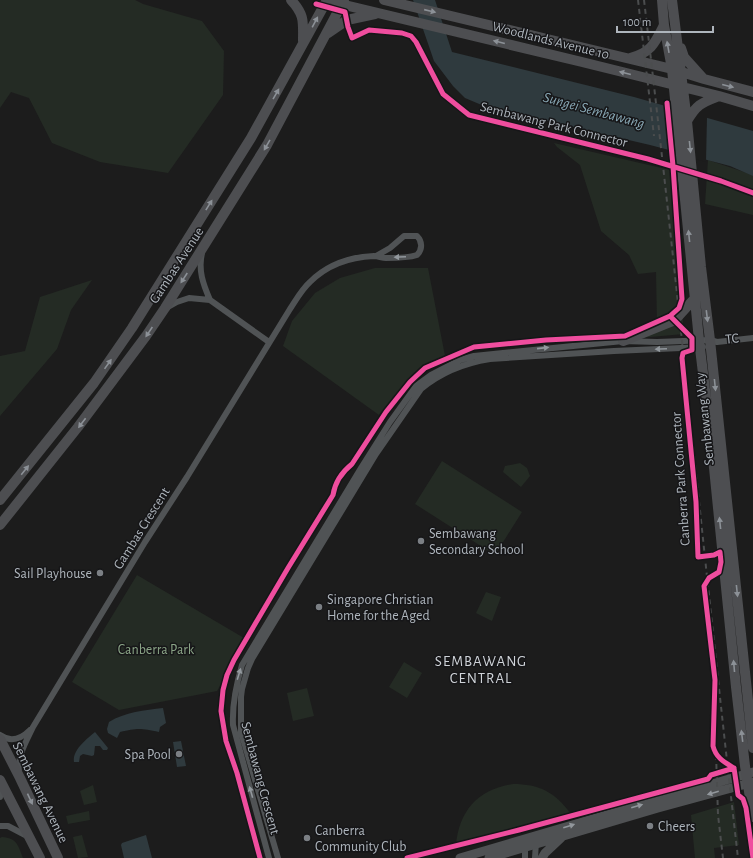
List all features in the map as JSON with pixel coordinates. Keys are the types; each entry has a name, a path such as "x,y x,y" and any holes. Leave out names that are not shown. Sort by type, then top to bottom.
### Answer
{"main road":[{"path":"291,0 299,8 303,18 303,43"},
{"name":"Gambas Avenue","path":"0,500 94,383 121,345 251,138 326,0"},
{"name":"Woodlands Avenue 10","path":"326,0 342,2 377,13 719,96 753,106"},
{"path":"662,0 664,25 676,70"},
{"path":"672,0 677,39 676,70"},
{"name":"Woodlands Avenue 10","path":"389,1 628,58 676,70 704,80 753,92"},
{"name":"Gambas Avenue","path":"0,525 78,427 165,308 267,145 342,2"},
{"path":"324,36 347,20 377,13"},
{"path":"628,58 641,55 654,44 664,25"},
{"path":"677,39 684,57 704,80"},
{"name":"Sembawang Way","path":"676,70 688,173 713,343 753,748"},
{"path":"687,121 694,110 701,103 719,96"},
{"name":"Sembawang Way","path":"681,108 687,121 688,173 699,343 712,448 736,687 750,778 753,817"},
{"path":"623,341 675,320 695,298"},
{"path":"121,345 120,350 124,358 127,358 132,354"},
{"path":"94,383 102,380 104,381 106,383 105,391"},
{"path":"736,687 739,688 743,684 746,672"},
{"name":"Sembawang Avenue","path":"0,739 58,858"},
{"path":"536,841 562,837 750,778"},
{"path":"460,858 536,841 750,778"},
{"path":"0,780 40,858"},
{"path":"542,858 545,853 562,837"},
{"path":"489,858 525,844"}],"street":[{"name":"Gambas Crescent","path":"20,778 19,762 22,751 33,727 269,342 309,282 326,269 352,259 376,256 386,258 417,255 420,252 421,241 417,236 404,236 390,248 376,256"},
{"path":"203,248 200,261 202,278 210,300"},
{"path":"165,308 189,298 210,300 269,342"},
{"name":"Sembawang Crescent","path":"270,858 234,733 232,714 236,685 242,665 390,422 416,386 431,375 460,360 474,356 623,341 713,343 753,338"},
{"name":"Sembawang Crescent","path":"278,858 241,732 241,697 248,668 376,454 421,389 427,384 459,367 484,360 614,351 699,343"},
{"name":"Gambas Crescent","path":"0,735 8,739 15,740 24,735 33,727"},
{"path":"0,780 0,797"},
{"path":"0,826 8,826 30,838"},
{"path":"535,858 536,841"},
{"path":"525,844 525,858"}],"green space":[{"path":"0,0 135,0 143,4 202,21 224,51 223,95 168,173 100,162 52,143 29,98 11,92 0,108"},
{"path":"554,143 670,170 684,334 639,338 657,324 656,272 638,274 629,255 601,231 580,165"},
{"path":"708,160 753,175 753,215 705,204"},
{"path":"375,268 428,268 445,356 430,362 409,378 379,415 283,346 292,321 315,293 340,278"},
{"path":"92,280 71,310 57,349 0,416 0,356 25,351 40,297"},
{"path":"442,461 522,512 495,555 415,504"},
{"path":"520,463 527,468 530,476 521,487 503,472 505,466"},
{"name":"Canberra Park","path":"137,575 244,638 217,691 119,710 72,682"},
{"path":"486,592 501,597 492,621 476,613"},
{"path":"404,662 422,673 407,698 389,687"},
{"path":"307,688 314,716 293,721 287,693"},
{"path":"513,784 522,784 546,791 559,800 571,814 456,845 461,822 472,804 490,791"},
{"path":"93,785 97,802 84,805 80,791"},
{"path":"734,802 739,845 714,848 715,858 695,858 691,815"},
{"path":"89,811 90,820 68,824 66,816"},
{"path":"82,835 88,857 78,858 73,837"},
{"path":"0,838 11,839 16,843 23,858 0,858"}],"water":[{"name":"Sungei Sembawang","path":"413,0 435,0 452,52 634,97 753,131 753,176 730,166 650,145 484,106 465,98 453,86 434,61"},
{"path":"163,708 166,723 160,727 159,732 143,729 131,730 120,732 117,738 108,733 107,729 109,722 115,719 135,712"},
{"path":"95,732 108,748 107,750 103,750 100,746 95,746 94,755 83,754 80,756 79,762 74,762 75,753 84,741"},
{"name":"Spa Pool","path":"181,741 186,766 177,767 173,742"},
{"path":"146,835 152,858 124,858 121,845 122,843"}],"pier":[{"path":"665,104 707,116 706,162 669,152"}],"railway":[{"path":"638,0 654,136"},
{"path":"644,0 738,858"},
{"path":"714,692 718,815 723,858"}],"cycle path":[{"name":"Sembawang Park Connector","path":"316,4 345,12 352,38 369,30 402,33 411,36 416,42 443,94 469,115 648,159 721,181 753,193"},
{"name":"Canberra Park Connector","path":"667,103 682,299 679,308 670,316 692,338 692,350 683,353 682,358 696,502 698,557 714,555 720,552 721,562 719,572 709,578 704,586 715,680 713,746 718,757 734,768"},
{"path":"260,858 237,773 226,741 221,711 223,690 227,675 234,660 288,568 333,495 335,486 345,470 352,464 386,412 410,382 425,368 474,347 546,340 625,336 670,316"},
{"path":"734,768 738,795 743,799 746,808 753,858"},
{"path":"407,858 519,830 708,779 711,775 734,768"}],"place":[{"name":"Sembawang Secondary School","path":"421,541"},
{"name":"Sail Playhouse","path":"100,573"},
{"name":"Singapore Christian Home for the Aged","path":"319,607"},
{"name":"Spa Pool","path":"179,754"},
{"name":"Cheers","path":"650,826"},
{"name":"Canberra Community Club","path":"307,838"}],"district":[{"name":"SEMBAWANG CENTRAL","path":"481,670"}]}
